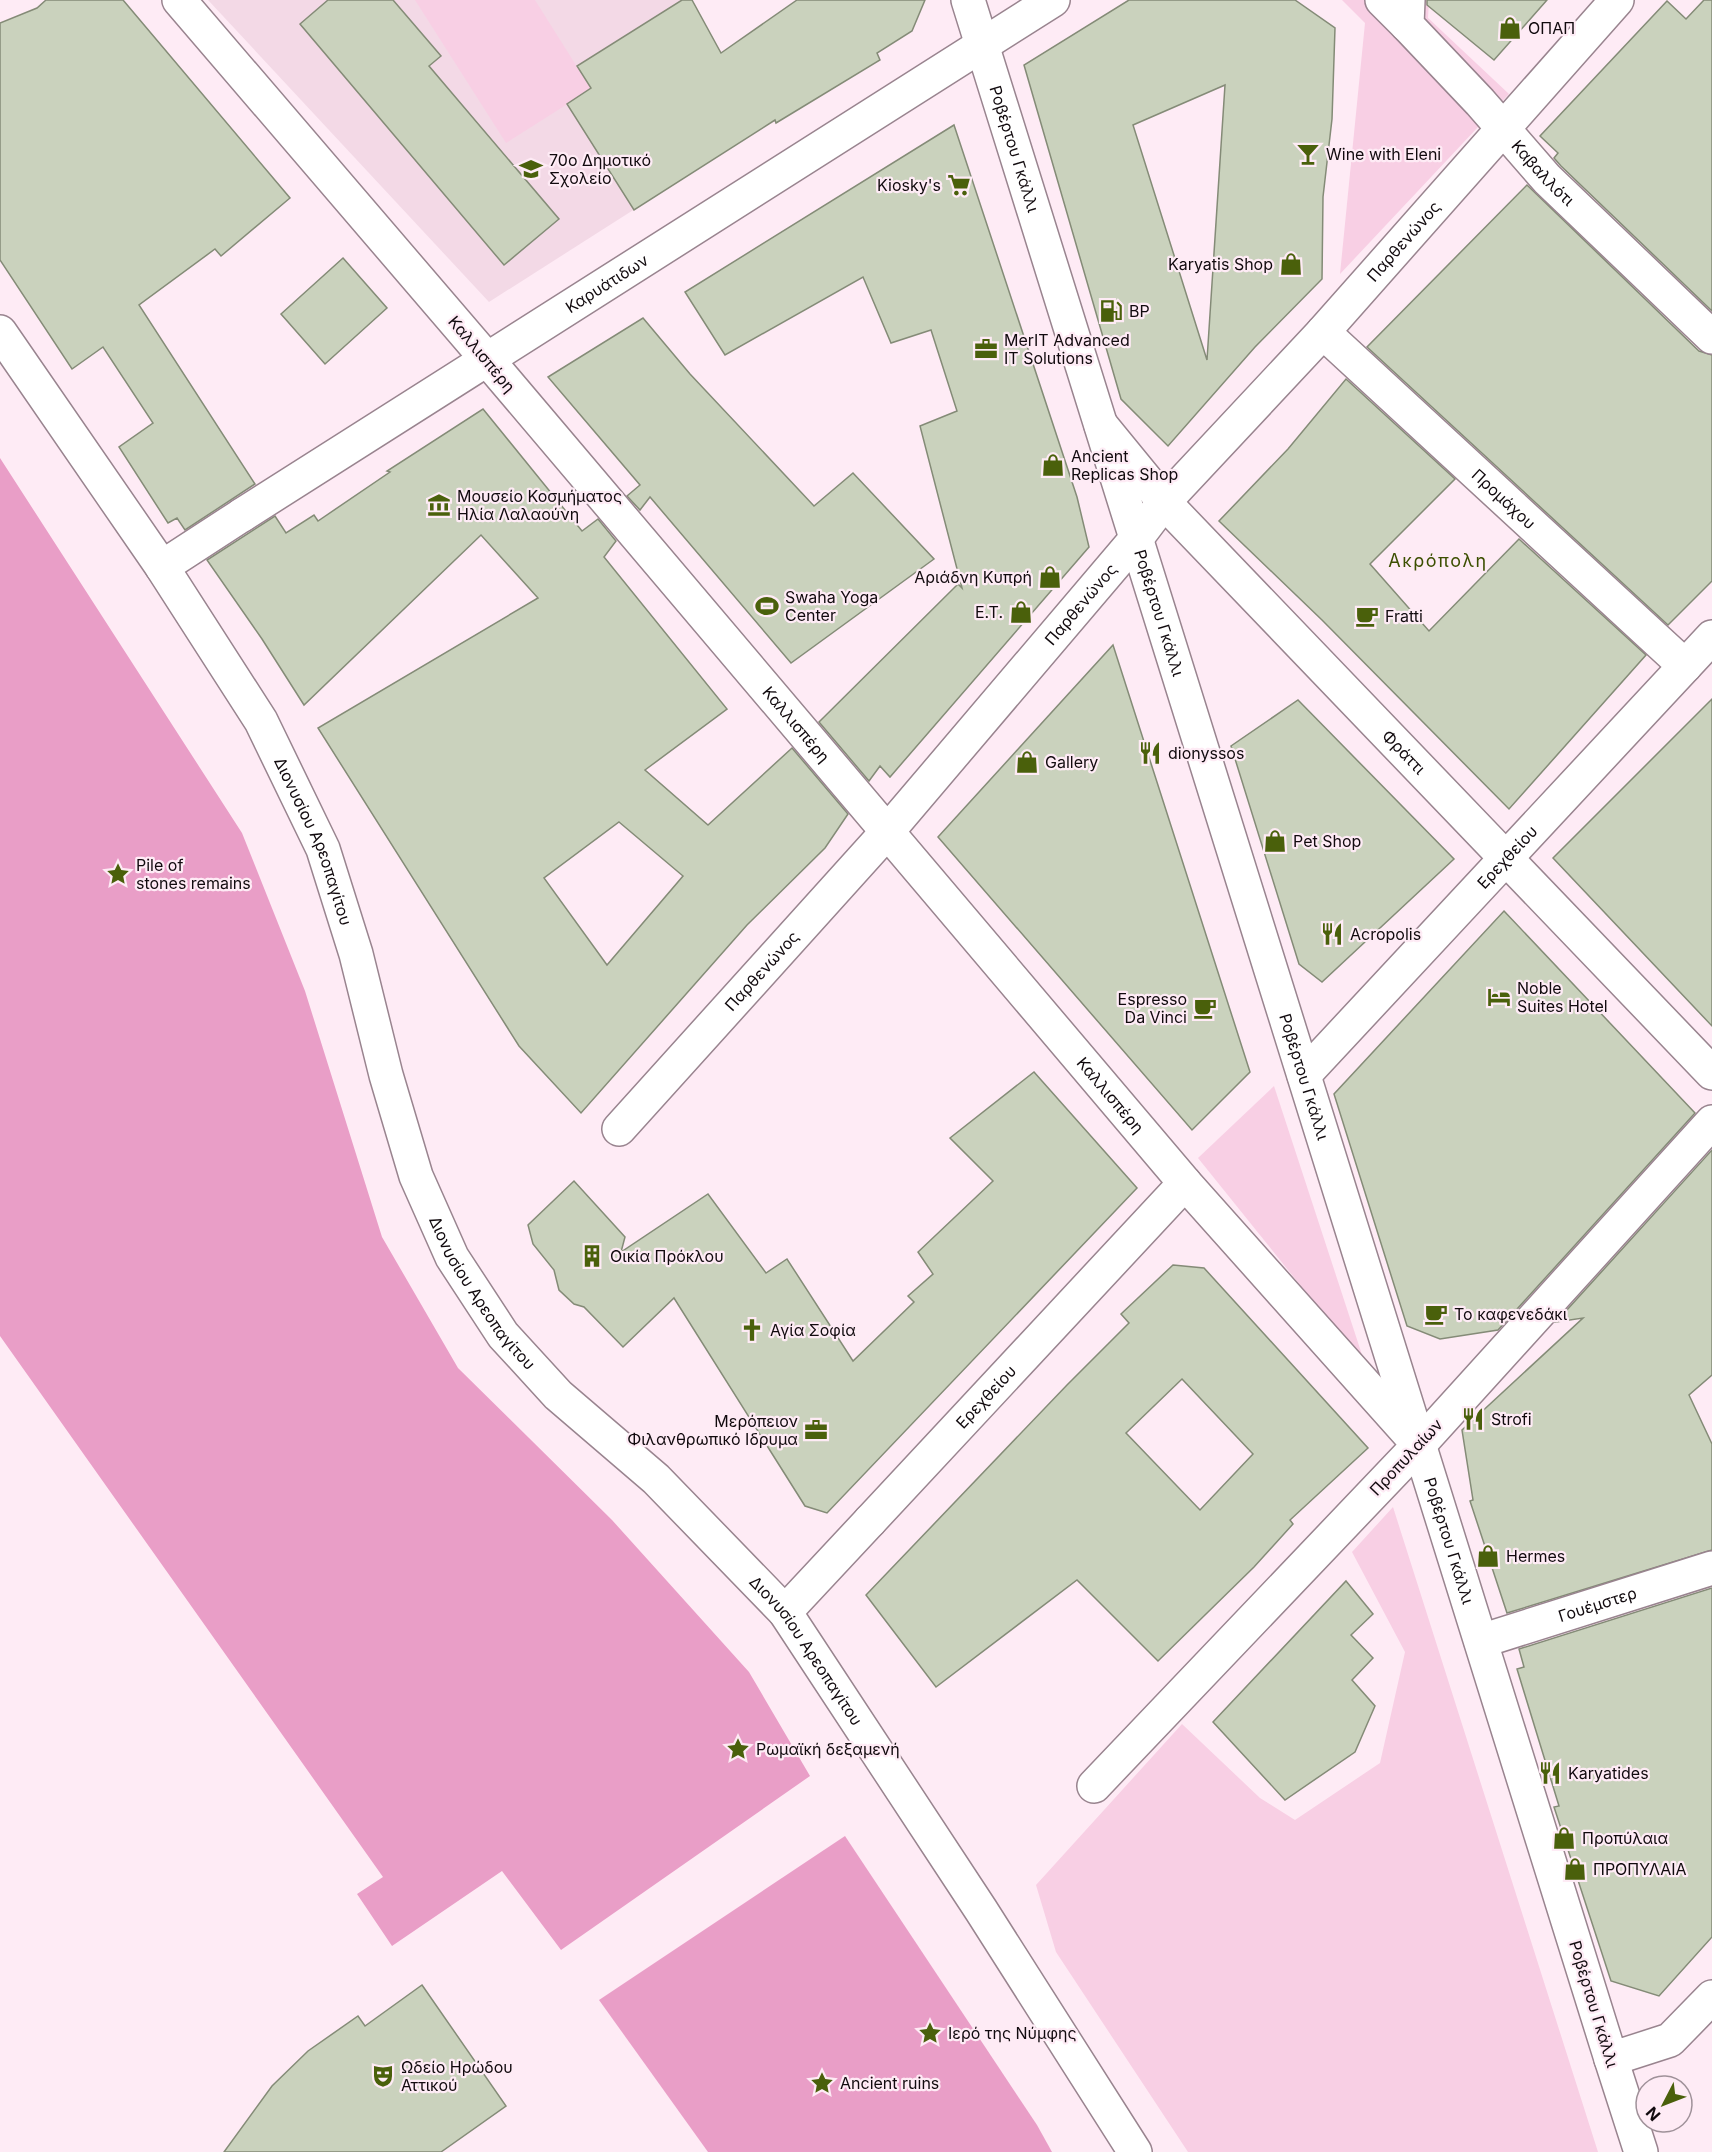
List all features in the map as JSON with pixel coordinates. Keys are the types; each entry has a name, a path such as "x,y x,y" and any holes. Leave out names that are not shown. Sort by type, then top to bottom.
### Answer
{"street":[{"name":"Καλλισπέρη","path":"178,0 486,358 1185,1183 1419,1445"},
{"name":"Ροβέρτου Γκάλλι","path":"968,0 1641,2152"},
{"name":"Καρυάτιδων","path":"162,567 486,358 1053,0"},
{"name":"Καβαλλότι","path":"1382,0 1408,13 1547,179 1712,338"},
{"name":"Παρθενώνος","path":"619,1129 887,832 1136,539 1164,502 1323,332 1617,0"},
{"name":"Διονυσίου Αρεοπαγίτου","path":"0,332 162,567 261,721 323,849 356,954 386,1075 416,1176 452,1257 503,1335 558,1395 656,1479 785,1612 981,1910 1135,2152"},
{"name":"Προμάχου","path":"1323,332 1685,666"},
{"name":"Φράττι","path":"1101,425 1164,502 1712,1073"},
{"name":"Ερεχθείου","path":"1304,1075 1712,637"},
{"name":"Προπυλαίων","path":"1094,1786 1419,1445 1712,1122"},
{"name":"Ερεχθείου","path":"785,1612 1185,1183"},
{"name":"Γουέμστερ","path":"1481,1641 1712,1568"},
{"path":"1611,2059 1670,2040 1712,1997"}],"shaded area":[{"name":"70ο Δημοτικό Σχολείο","path":"208,0 692,0 762,128 489,302"},
{"path":"415,0 535,0 591,89 506,143"},
{"path":"1342,0 1429,0 1428,18 1509,94 1340,274 1365,23"},
{"path":"0,458 242,833 305,991 382,1237 458,1368 612,1520 749,1672 810,1776 561,1950 502,1871 392,1946 357,1894 383,1877 0,1336"},
{"path":"1274,1086 1366,1367 1198,1158"},
{"path":"1393,1507 1598,2152 1188,2152 1056,1952 1036,1885 1182,1724 1260,1798 1295,1820 1380,1763 1405,1652 1352,1552"},
{"path":"845,1836 1037,2125 1052,2152 708,2152 599,2000"}],"building":[{"path":"46,0 123,0 290,198 221,256 215,249 139,305 255,484 185,530 177,518 168,523 119,447 153,423 103,347 72,369 0,260 0,23 37,8"},
{"path":"328,0 393,0 441,56 429,66 559,219 504,265 300,24"},
{"path":"682,0 692,0 721,53 797,0 925,0 912,31 877,53 880,60 776,123 775,120 634,210 567,104 591,88 577,66"},
{"path":"1129,0 1295,0 1335,28 1332,119 1323,197 1322,279 1255,347 1168,446 1121,399 1024,65","holes":["1225,85 1207,360 1133,125"]},
{"path":"1427,0 1547,0 1494,60 1427,5"},
{"path":"1704,0 1712,0 1712,311 1561,166 1554,158 1558,153 1540,136 1667,1 1686,19"},
{"path":"954,125 1077,497 1089,547 890,777 880,766 869,781 819,722 958,584 962,588 920,426 957,411 931,330 891,343 863,277 725,355 685,292"},
{"path":"1527,185 1699,351 1712,355 1712,581 1668,625 1367,347"},
{"path":"343,258 387,308 325,364 281,314"},
{"path":"643,318 690,374 814,506 853,473 934,559 791,663 650,497 640,510 627,496 640,485 548,377"},
{"path":"1346,379 1455,479 1370,564 1429,631 1519,539 1646,655 1509,809 1322,620 1219,521 1288,449"},
{"path":"483,409 582,531 598,519 616,541 604,557 727,709 645,770 708,825 792,748 848,814 825,848 747,925 581,1113 519,1046 318,728 538,598 481,535 304,705 207,560 275,516 286,533 314,515 318,521 390,472 387,471","holes":["619,822 683,876 607,965 544,878"]},
{"path":"1113,645 1250,1072 1192,1130 938,837"},
{"path":"1712,699 1712,1026 1553,858"},
{"path":"1298,700 1454,859 1322,982 1299,964 1231,746"},
{"path":"1504,911 1695,1113 1498,1330 1440,1339 1407,1326 1334,1094"},
{"path":"1034,1072 1137,1188 827,1513 805,1506 674,1298 623,1347 584,1307 574,1304 559,1290 554,1270 533,1244 528,1225 574,1181 625,1237 621,1252 708,1194 766,1273 787,1259 853,1361 914,1302 908,1296 933,1274 918,1252 993,1181 950,1138"},
{"path":"1712,1150 1712,1375 1689,1395 1712,1444 1712,1550 1507,1613 1470,1501 1473,1500 1462,1430 1583,1318 1556,1322"},
{"path":"1173,1265 1204,1268 1368,1448 1290,1520 1293,1524 1254,1567 1158,1661 1077,1580 936,1687 866,1595 1129,1323 1121,1314","holes":["1182,1379 1253,1454 1200,1510 1126,1433"]},
{"path":"1346,1581 1373,1614 1351,1635 1373,1658 1352,1680 1375,1706 1355,1752 1285,1800 1213,1722"},
{"path":"1712,1588 1712,1937 1659,1996 1611,1981 1554,1807 1559,1806 1517,1669 1524,1667 1519,1649"},
{"name":"Ωδείο Ηρώδου Αττικού","path":"422,1985 506,2106 441,2152 224,2152 272,2086 308,2051 358,2016 365,2026"}],"place":[{"name":"ΟΠΑΠ","path":"1510,28"},
{"name":"Wine with Eleni","path":"1308,154"},
{"name":"70ο Δημοτικό Σχολείο","path":"531,169"},
{"name":"Kiosky's","path":"959,185"},
{"name":"Karyatis Shop","path":"1291,264"},
{"name":"BP","path":"1111,311"},
{"name":"MerIT Advanced IT Solutions","path":"986,349"},
{"name":"Ancient Replicas Shop","path":"1053,465"},
{"name":"Μουσείο Κοσμήματος Ηλία Λαλαούνη","path":"439,505"},
{"name":"Αριάδνη Κυπρή","path":"1050,577"},
{"name":"Swaha Yoga Center","path":"767,606"},
{"name":"E.T.","path":"1021,612"},
{"name":"Fratti","path":"1367,616"},
{"name":"dionyssos","path":"1150,753"},
{"name":"Gallery","path":"1027,762"},
{"name":"Pet Shop","path":"1275,841"},
{"name":"Pile of stones remains","path":"118,874"},
{"name":"Acropolis","path":"1332,934"},
{"name":"Noble Suites Hotel","path":"1499,997"},
{"name":"Espresso Da Vinci","path":"1205,1008"},
{"name":"Οικία Πρόκλου","path":"592,1256"},
{"name":"Το καφενεδάκι","path":"1436,1314"},
{"name":"Αγία Σοφία","path":"752,1330"},
{"name":"Strofi","path":"1473,1419"},
{"name":"Μερόπειον Φιλανθρωπικό Ιδρυμα","path":"816,1430"},
{"name":"Hermes","path":"1488,1556"},
{"name":"Ρωμαϊκή δεξαμενή","path":"738,1749"},
{"name":"Karyatides","path":"1550,1773"},
{"name":"Προπύλαια","path":"1564,1838"},
{"name":"ΠΡΟΠΥΛΑΙΑ","path":"1575,1869"},
{"name":"Ιερό της Νύμφης","path":"930,2033"},
{"name":"Ωδείο Ηρώδου Αττικού","path":"383,2076"},
{"name":"Ancient ruins","path":"822,2083"}],"district":[{"name":"Ακρόπολη","path":"1438,561"}]}
